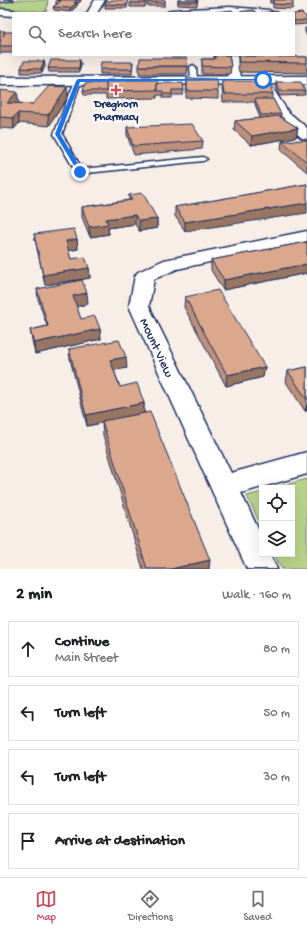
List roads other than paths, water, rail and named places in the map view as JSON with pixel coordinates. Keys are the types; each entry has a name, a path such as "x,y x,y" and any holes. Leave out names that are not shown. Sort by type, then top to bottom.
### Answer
{"main road":[{"path":"0,81 78,81 194,74 236,80 307,80"}],"street":[{"path":"93,12 100,0"},
{"path":"230,10 231,2 238,1"},
{"path":"190,12 230,10 256,12"},
{"path":"0,12 12,13"},
{"path":"234,56 232,66 236,80"},
{"path":"263,80 287,118 307,135"},
{"name":"Mount View","path":"262,569 139,306 145,276 171,264 307,236"},
{"path":"223,487 307,463"}],"lane":[{"path":"0,1 11,0"},
{"path":"78,81 58,134 80,172 203,159"}],"place":[{"name":"Dreghorn Pharmacy","path":"116,90"}]}
